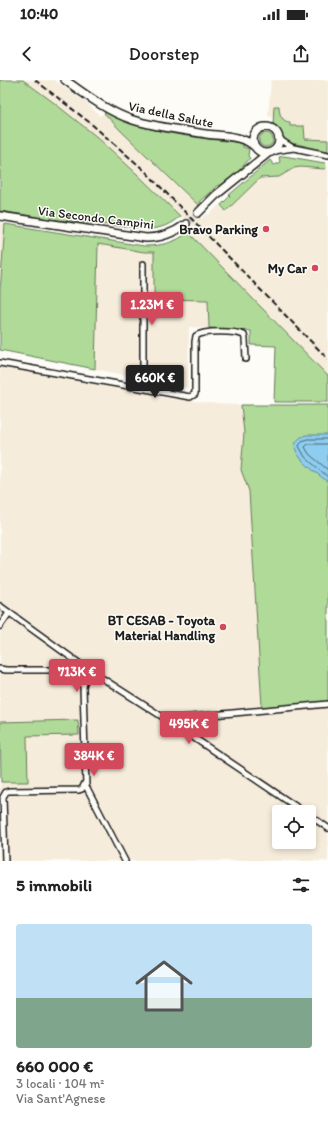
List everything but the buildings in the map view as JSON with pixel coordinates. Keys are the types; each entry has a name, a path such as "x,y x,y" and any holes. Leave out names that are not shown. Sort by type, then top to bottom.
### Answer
{"street":[{"name":"Via della Salute","path":"65,80 103,106 129,119 235,138 251,143 256,149"},
{"path":"252,165 256,149 253,140 255,134 260,129 266,127 274,129 282,142 294,148 328,154"},
{"name":"Via della Salute","path":"235,138 255,134"},
{"path":"198,213 252,165 279,145 279,136"},
{"path":"256,149 270,153 294,148"},
{"name":"Via Secondo Campini","path":"0,216 146,238 161,237 186,224"},
{"path":"143,264 143,388"},
{"path":"0,363 193,396 195,394 196,336 201,333 238,333 244,335 246,359"},
{"path":"0,606 83,666 169,721 294,805"},
{"path":"0,626 9,613"},
{"path":"83,666 81,676 83,687 85,783 125,861"},
{"path":"0,669 74,670 81,676"},
{"path":"83,687 85,679 96,674"},
{"path":"169,721 181,718 328,704"},
{"path":"0,791 78,790 82,789 85,783"},
{"path":"5,861 1,795 9,791"},
{"path":"316,820 328,828"}],"shaded area":[{"path":"23,80 54,80 86,102 100,116 104,113 199,206 193,211 201,219 207,214 209,215 220,204 226,211 259,178 279,177 294,168 301,166 324,169 328,167 328,376 192,237 188,232 194,227 186,219 184,220 97,137"},
{"path":"271,80 328,80 328,146 304,142 275,117 268,116"},
{"path":"0,223 5,224 0,291"},
{"path":"98,244 144,252 154,252 154,299 208,300 209,328 189,327 188,388 95,369"},
{"path":"0,366 168,398 217,404 241,405 244,433 241,470 249,491 262,706 328,702 328,861 0,861"}],"green space":[{"path":"0,80 23,80 53,102 97,137 180,216 166,226 149,229 58,220 0,211"},
{"path":"274,106 279,106 283,119 290,122 290,126 304,126 305,139 328,140 328,151 287,142 273,125"},
{"path":"106,112 137,125 154,130 191,137 243,143 243,147 249,149 248,156 250,158 239,171 221,186 218,185 199,202 199,206 121,131 104,113"},
{"path":"263,133 269,133 273,137 273,143 269,147 263,147 259,143 259,137"},
{"path":"284,156 325,163 326,167 324,169 301,167 294,168 279,177 260,178 226,211 221,205 230,196 229,195 270,160 274,165 280,162 279,157"},
{"path":"5,224 144,246 168,243 178,239 188,232 328,376 328,402 274,402 276,346 251,345 251,331 209,328 208,300 154,299 154,252 144,252 98,244 95,369 0,350 0,291"},
{"path":"241,405 328,405 328,702 262,707 249,491 241,470 244,433"},
{"path":"78,720 79,735 27,736 28,782 1,782 0,722"}],"water":[{"path":"306,435 328,435 328,482 308,466 297,452 295,446 298,440"}],"tunnel":[{"path":"186,224 198,213"}],"railway":[{"path":"35,80 89,122 144,170 328,359"}],"place":[{"name":"Bravo Parking","path":"266,229"},
{"name":"My Car","path":"315,268"},
{"name":"BT CESAB - Toyota Material Handling","path":"223,627"}]}
